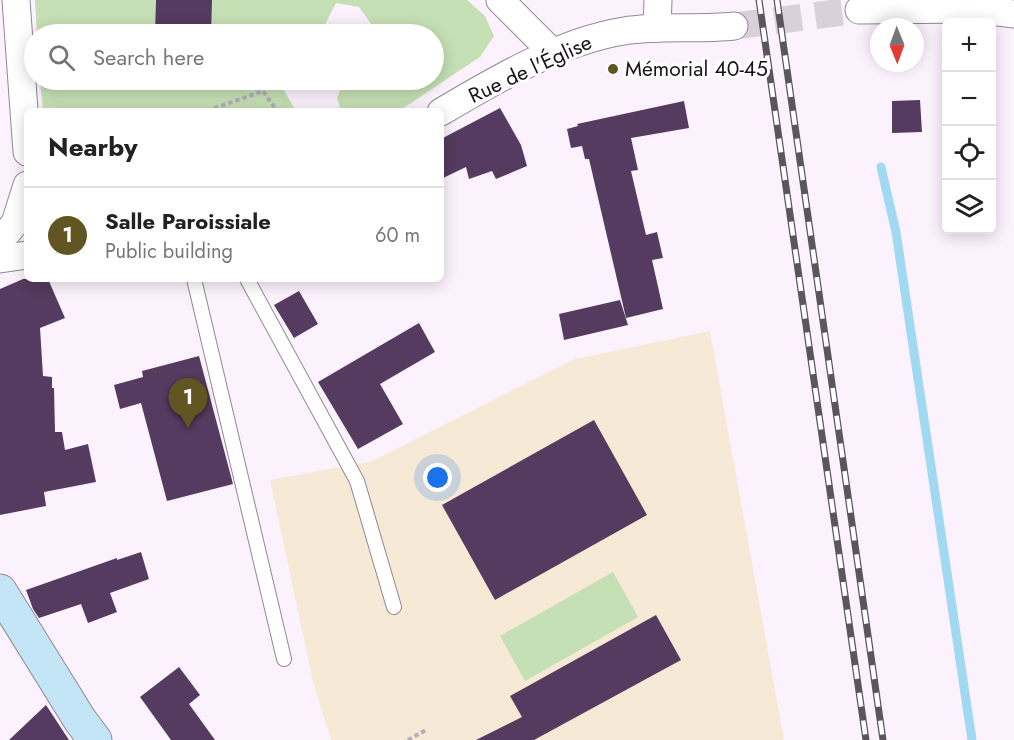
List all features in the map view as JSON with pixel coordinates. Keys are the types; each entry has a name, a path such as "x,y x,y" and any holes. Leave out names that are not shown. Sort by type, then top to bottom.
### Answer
{"street":[{"path":"16,0 24,111"},
{"path":"500,0 553,53"},
{"path":"657,28 658,0"},
{"path":"859,10 976,9 1014,14"},
{"name":"Rue de l'Église","path":"444,110 485,86 553,53 596,37 625,30 707,29 734,26"},
{"path":"0,241 15,224 24,195"},
{"path":"0,259 24,255"},
{"path":"0,591 80,720 95,740"}],"lane":[{"path":"195,282 284,659"},
{"path":"249,282 357,481 394,607"}],"path":[{"path":"215,108 263,91 275,108"},
{"path":"408,740 426,730"}],"shaded area":[{"path":"710,331 784,740 331,740 313,682 270,480 372,461 575,359"}],"green space":[{"path":"35,0 467,0 485,16 494,36 480,57 444,81 444,24 371,24 359,7 336,3 325,24 36,24"},
{"path":"41,90 284,90 294,108 43,108"},
{"path":"341,90 430,90 404,108 340,108 337,98"},
{"path":"613,572 638,617 525,681 500,636"}],"building":[{"path":"156,0 212,0 211,24 155,24"},
{"path":"920,100 922,132 892,133 892,101"},
{"path":"684,101 689,128 631,138 638,170 631,171 646,235 657,232 663,258 652,260 663,309 626,318 589,159 585,159 582,146 571,148 567,129 578,126 577,124"},
{"path":"500,108 521,145 527,166 496,179 492,171 469,179 466,167 444,178 444,137"},
{"path":"23,279 24,282 49,282 65,318 40,328 43,376 52,377 52,388 54,388 55,432 62,432 65,450 88,444 96,482 44,492 46,506 0,515 0,289"},
{"path":"299,291 318,324 294,338 274,305"},
{"path":"620,300 628,325 564,340 559,314"},
{"path":"419,323 435,352 380,384 403,424 358,449 318,382"},
{"path":"199,356 233,484 167,501 141,403 120,409 114,385 143,377 142,371"},
{"path":"594,420 647,515 495,600 442,505"},
{"path":"141,552 149,579 110,593 117,612 88,623 81,604 39,618 33,609 26,590 117,558 117,560"},
{"path":"656,615 681,660 534,740 476,740 522,717 510,696"},
{"path":"179,667 200,695 189,704 215,740 171,740 140,697"},
{"path":"46,705 69,740 9,740"}],"waterway":[{"path":"881,167 896,232 972,740"}],"tunnel":[{"path":"734,26 859,10"}],"railway":[{"path":"759,0 866,740"},
{"path":"777,0 883,740"}],"place":[{"name":"Mémorial 40-45","path":"613,69"},
{"name":"Salle Paroissiale","path":"188,428"}]}
